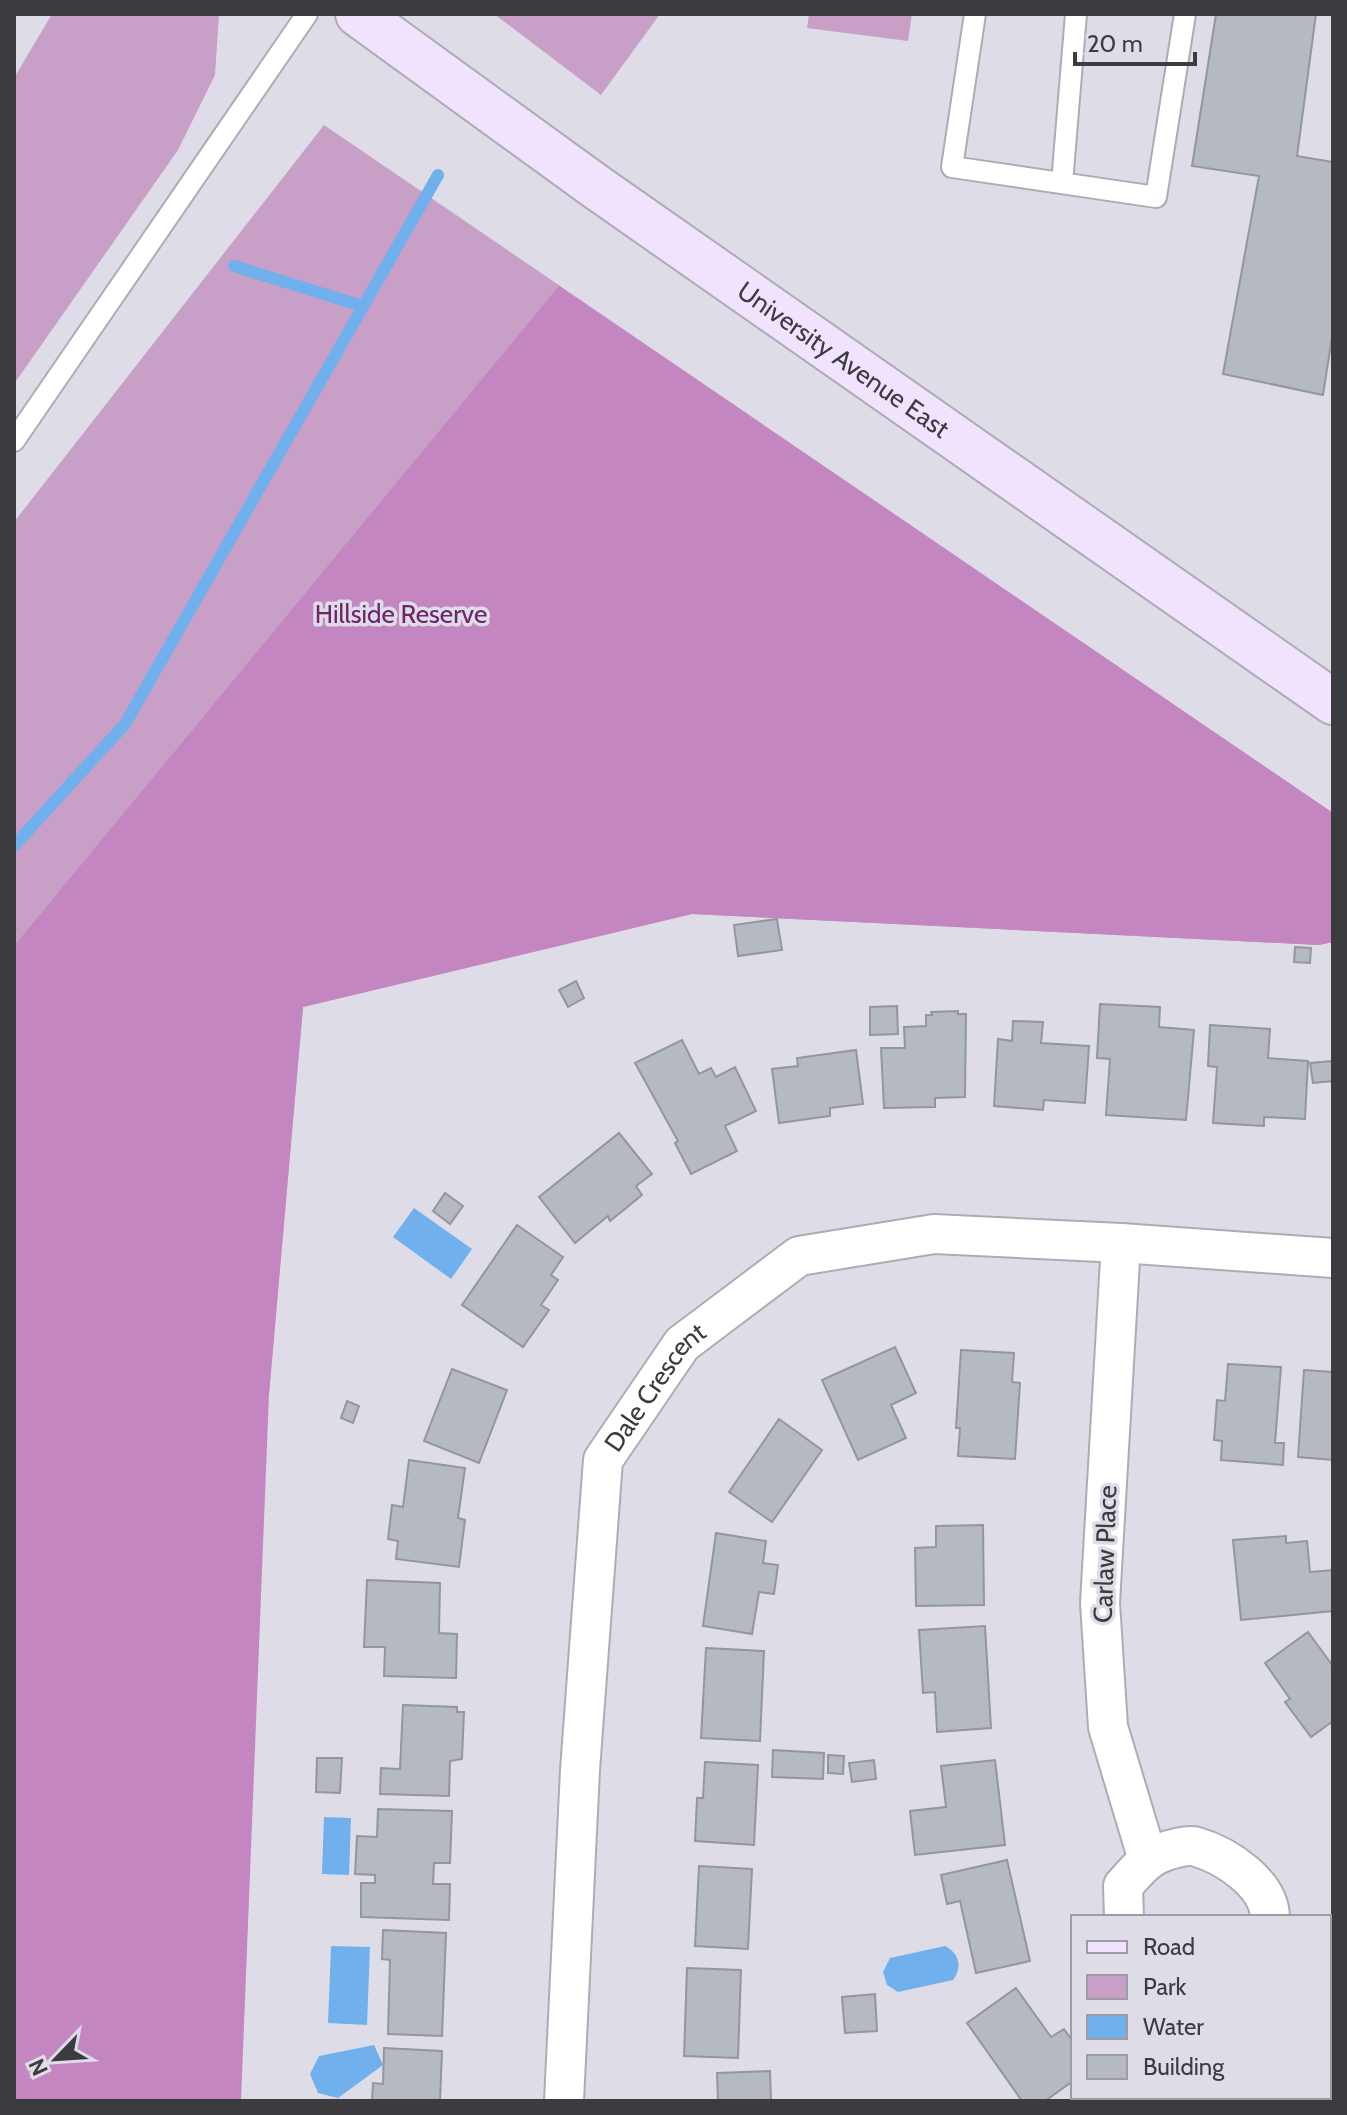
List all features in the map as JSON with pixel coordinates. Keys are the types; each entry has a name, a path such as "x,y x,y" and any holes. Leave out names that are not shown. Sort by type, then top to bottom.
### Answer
{"main road":[{"name":"University Avenue East","path":"358,14 595,186 1333,702"}],"street":[{"name":"Dale Crescent","path":"564,2101 580,1770 603,1460 682,1344 799,1256 934,1234 1333,1258"},
{"name":"Carlaw Place","path":"1121,1243 1100,1603 1108,1727 1148,1860"},
{"path":"1124,1915 1123,1886 1148,1860 1162,1852 1194,1845 1238,1867 1270,1903 1270,1915"}],"lane":[{"path":"14,441 307,14"},
{"path":"975,14 952,167 1156,197 1185,14"},
{"path":"1062,183 1076,14"}],"green space":[{"path":"52,14 219,14 215,75 178,150 14,384 14,78"},
{"path":"494,14 660,14 601,95"},
{"path":"809,14 912,14 908,41 807,28"},
{"name":"Hillside Reserve","path":"324,125 1333,813 1333,942 1319,945 692,914 303,1007 269,1394 14,2101 14,522"},
{"name":"Hillside Reserve","path":"559,286 1333,813 1333,942 1319,945 692,914 303,1007 269,1394 241,2101 14,2101 14,946"}],"water":[{"path":"414,1208 472,1249 451,1279 393,1237"},
{"path":"324,1817 351,1818 349,1875 322,1874"},
{"path":"331,1946 370,1947 367,2025 328,2023"},
{"path":"945,1946 954,1952 958,1961 953,1980 898,1992 887,1985 883,1972 890,1958"},
{"path":"374,2045 383,2065 338,2098 318,2093 310,2074 319,2056"}],"building":[{"path":"1216,14 1316,14 1297,156 1333,162 1333,331 1323,395 1223,374 1259,176 1192,166"},
{"path":"777,919 782,950 738,956 734,925"},
{"path":"1295,947 1311,948 1310,963 1294,962"},
{"path":"576,981 584,998 568,1007 559,990"},
{"path":"1100,1004 1160,1007 1159,1027 1194,1030 1186,1120 1106,1115 1110,1059 1097,1058"},
{"path":"897,1006 898,1034 870,1035 870,1007"},
{"path":"958,1011 958,1014 966,1014 965,1097 935,1098 935,1107 884,1108 881,1048 905,1048 904,1027 926,1026 926,1015 932,1015 931,1012"},
{"path":"1013,1021 1043,1022 1041,1043 1089,1046 1085,1103 1044,1100 1043,1110 994,1106 998,1039 1012,1041"},
{"path":"1210,1025 1270,1029 1268,1058 1308,1061 1305,1119 1264,1117 1264,1126 1213,1123 1217,1067 1208,1066"},
{"path":"682,1040 699,1074 711,1068 716,1077 735,1067 756,1111 725,1126 737,1151 691,1174 675,1143 678,1141 635,1063"},
{"path":"856,1050 863,1104 830,1108 830,1116 779,1123 772,1069 798,1066 797,1058"},
{"path":"1332,1061 1333,1081 1313,1083 1310,1063"},
{"path":"619,1133 652,1174 636,1186 642,1195 610,1221 608,1216 575,1243 539,1197"},
{"path":"445,1193 463,1206 450,1224 433,1211"},
{"path":"517,1225 563,1257 551,1275 558,1280 541,1305 549,1310 523,1347 462,1305"},
{"path":"895,1347 916,1393 891,1405 906,1438 858,1460 822,1380"},
{"path":"961,1350 1014,1353 1012,1382 1020,1383 1015,1459 958,1456 960,1428 956,1428"},
{"path":"1228,1364 1281,1367 1275,1443 1284,1443 1283,1465 1221,1460 1222,1441 1214,1440 1217,1400 1225,1401"},
{"path":"452,1369 507,1390 479,1463 424,1441"},
{"path":"1304,1370 1333,1372 1333,1460 1298,1457"},
{"path":"347,1401 359,1406 353,1423 341,1418"},
{"path":"779,1419 822,1450 772,1522 729,1492"},
{"path":"409,1460 465,1468 458,1518 465,1520 459,1567 396,1559 398,1541 388,1539 392,1505 403,1507"},
{"path":"983,1525 984,1605 916,1606 915,1548 936,1547 936,1526"},
{"path":"716,1533 766,1541 763,1563 778,1565 774,1594 759,1592 752,1634 703,1626"},
{"path":"1286,1536 1286,1543 1307,1541 1310,1572 1333,1570 1333,1611 1241,1620 1233,1540"},
{"path":"367,1580 440,1583 439,1633 457,1634 456,1678 384,1676 385,1647 364,1647"},
{"path":"985,1626 991,1728 937,1732 935,1692 923,1693 919,1630"},
{"path":"1308,1632 1333,1666 1333,1721 1311,1737 1285,1702 1290,1699 1265,1663"},
{"path":"706,1648 764,1651 760,1741 701,1738"},
{"path":"403,1705 457,1707 457,1712 464,1712 462,1759 450,1761 449,1796 380,1794 381,1768 400,1769"},
{"path":"773,1750 824,1753 823,1779 772,1777"},
{"path":"828,1755 844,1756 843,1774 828,1773"},
{"path":"317,1758 342,1758 340,1793 316,1792"},
{"path":"874,1760 876,1779 852,1782 849,1763"},
{"path":"995,1760 1005,1845 915,1855 910,1811 946,1807 941,1766"},
{"path":"705,1762 758,1765 754,1845 695,1841 697,1798 703,1798"},
{"path":"378,1809 452,1811 450,1863 434,1863 433,1884 450,1884 449,1920 361,1917 361,1883 375,1883 375,1875 355,1874 357,1836 377,1837"},
{"path":"1007,1860 1030,1961 976,1973 960,1901 947,1904 941,1875"},
{"path":"699,1866 752,1869 748,1949 695,1946"},
{"path":"383,1930 446,1933 442,2036 388,2034 390,1960 382,1959"},
{"path":"687,1968 741,1970 738,2058 684,2056"},
{"path":"1016,1988 1051,2037 1064,2029 1071,2039 1071,2082 1045,2101 1022,2101 967,2023"},
{"path":"875,1994 877,2031 845,2033 842,1997"},
{"path":"384,2048 442,2051 440,2101 372,2101 373,2083 383,2084"},
{"path":"770,2071 771,2101 718,2101 717,2073"},
{"path":"1178,2099 1184,2101 1159,2101"},
{"path":"1328,2099 1329,2101 1278,2101"}],"waterway":[{"path":"14,846 125,724 438,175"},
{"path":"234,266 362,306"}]}
